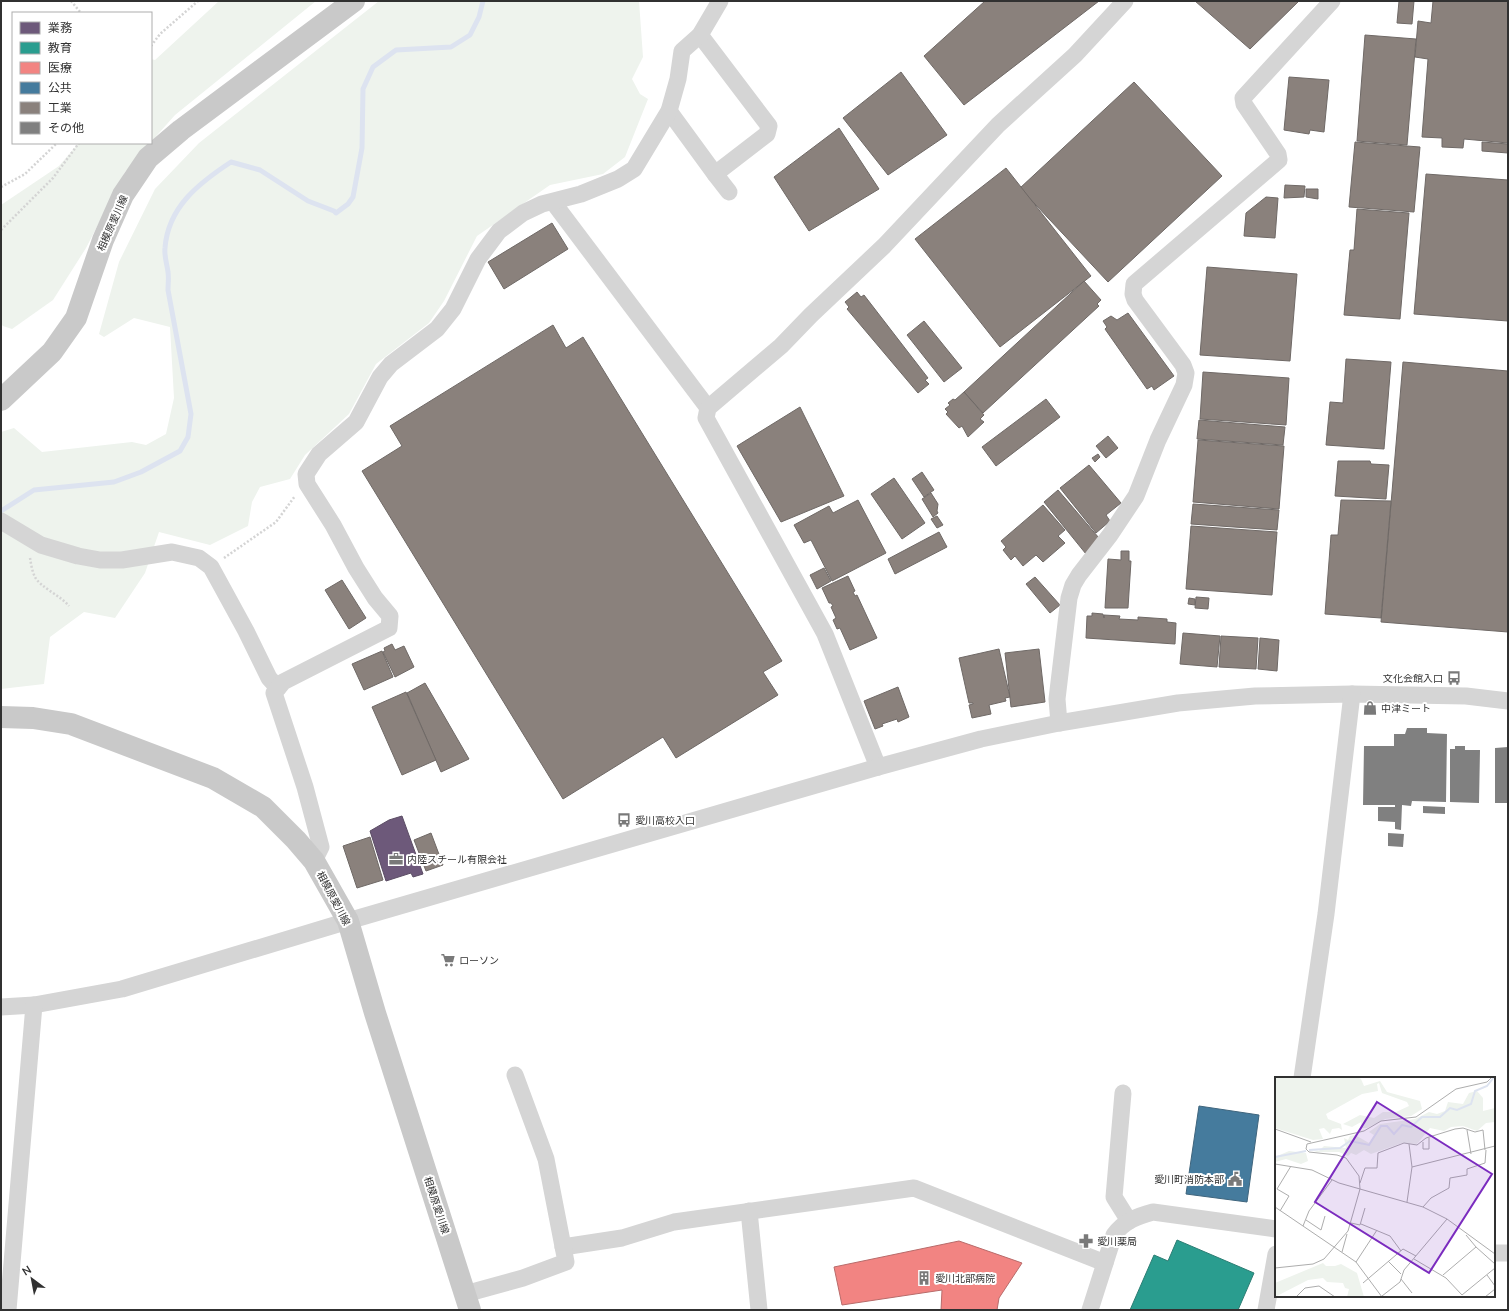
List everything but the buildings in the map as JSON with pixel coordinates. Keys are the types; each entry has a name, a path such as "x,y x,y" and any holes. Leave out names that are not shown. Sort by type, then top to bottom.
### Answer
{"main road":[{"name":"相模原愛川線","path":"1,400 52,352 76,318 105,234 123,195 148,158 181,130 354,1"},
{"name":"相模原愛川線","path":"7,717 71,724 213,778 263,807 296,840 314,861 348,921 375,1013 467,1302"}],"street":[{"path":"314,861 321,847 305,787 274,692 283,682 389,628 390,616 356,568 333,525 307,484 306,474 319,454 356,422 380,377 391,364 437,330 453,309 478,259 499,231 523,213 542,204 581,194 618,179 634,169 669,111 678,79 682,51 700,34 720,1"},
{"path":"878,767 825,634 706,418 708,408 781,346 811,315 884,246 998,125 1075,55 1125,1"},
{"path":"1059,723 1057,699 1069,598 1073,585 1110,535 1136,496 1158,440 1184,385 1186,372 1183,365 1135,300 1133,294 1134,284 1279,160 1278,154 1244,104 1244,98 1332,1"},
{"path":"700,34 769,126 767,134 715,174"},
{"path":"669,111 729,192"},
{"path":"553,202 708,408"},
{"path":"1,521 42,545 78,556 100,560 140,558 172,552 199,558 211,567 246,631 269,678 278,688"},
{"path":"1302,1077 1326,914 1352,694"},
{"path":"1,1008 34,1005 122,990 348,921 878,767 981,739 1059,723 1178,703 1255,696 1352,694 1466,696 1508,701"},
{"path":"8,1310 34,1005"},
{"path":"467,1302 523,1278 566,1262 546,1159 515,1075"},
{"path":"1123,1093 1114,1198 1129,1221"},
{"path":"563,1247 622,1238 674,1222 914,1188 1105,1264"},
{"path":"749,1211 759,1310"},
{"path":"1090,1310 1114,1235 1118,1229 1135,1217 1153,1212 1275,1229"},
{"path":"1495,1253 1508,1253"},
{"path":"1266,1310 1275,1262"}],"path":[{"path":"71,1 80,12"},
{"path":"152,45 160,34 198,1"},
{"path":"1,188 25,174 56,144"},
{"path":"1,230 53,178 78,144"},
{"path":"211,567 276,522 302,487 307,484"},
{"path":"42,545 29,556 34,576 38,582 63,598 69,606"}],"shaded area":[{"path":"219,1 316,1 175,115 152,141 152,59 155,60"},
{"path":"379,1 639,1 643,57 632,79 640,94 648,99 625,157 603,174 550,185 477,236 444,301 429,323 376,364 349,414 305,455 290,479 260,487 252,502 248,526 210,545 159,532 145,573 115,618 84,612 50,637 44,684 1,689 1,432 14,428 42,452 132,442 146,445 166,434 174,398 170,327 134,318 104,337 99,334 119,262 155,189 199,143"},
{"path":"78,144 149,144 125,172 86,248 53,300 12,329 1,324 1,205 59,166"}],"waterway":[{"path":"1,511 34,490 114,482 141,472 180,451 188,437 191,414 168,290 168,274 165,257 167,233 179,208 197,188 231,162 260,170 308,201 336,213 348,204 353,197 362,148 363,89 373,67 396,50 451,47 470,35 479,17 483,1"}],"place":[{"name":"文化会館入口","path":"1454,678"},
{"name":"中津ミート","path":"1370,708"},
{"name":"愛川高校入口","path":"624,820"},
{"name":"内陸スチール有限会社","path":"396,859"},
{"name":"ローソン","path":"448,960"},
{"name":"愛川町消防本部","path":"1235,1179"},
{"name":"愛川薬局","path":"1086,1241"},
{"name":"愛川北部病院","path":"924,1278"}]}
